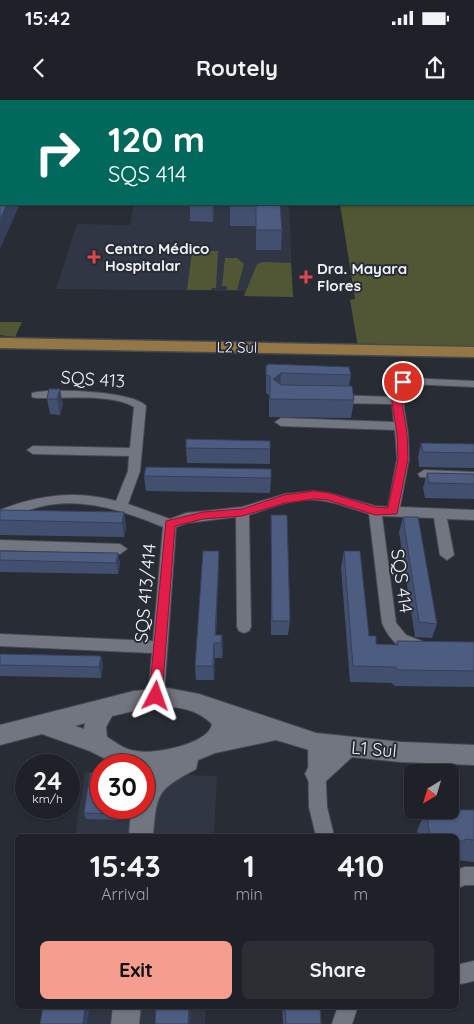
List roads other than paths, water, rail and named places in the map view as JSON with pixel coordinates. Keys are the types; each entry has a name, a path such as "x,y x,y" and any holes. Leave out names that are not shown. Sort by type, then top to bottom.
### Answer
{"main road":[{"name":"L2 Sul","path":"0,343 474,352"},
{"name":"L2 Sul","path":"0,357 474,365"}],"street":[{"path":"393,512 403,459 401,426 395,389 403,382 474,384"},
{"name":"SQS 413","path":"36,395 117,397 135,402 141,408 136,452 139,471 121,506"},
{"path":"328,399 396,401"},
{"path":"281,422 401,426"},
{"path":"33,450 136,452"},
{"path":"424,474 474,476"},
{"path":"0,515 49,500 67,500 121,506 170,524 203,516 242,512 284,499 314,495 329,497 375,511 474,515"},
{"name":"SQS 414","path":"375,511 389,623 392,632 412,646 431,647"},
{"path":"242,512 244,628"},
{"path":"440,514 448,555"},
{"name":"SQS 413/414","path":"156,696 170,524"},
{"path":"0,545 120,549"},
{"path":"0,640 159,647"},
{"name":"L1 Sul","path":"104,708 121,702 156,696 176,698 316,743 401,752 474,754"},
{"path":"0,735 104,708"},
{"path":"89,740 104,708"},
{"path":"155,769 162,770 224,741 222,733 224,721 214,710"},
{"path":"43,725 89,740 114,754"},
{"name":"L1 Sul","path":"224,741 276,730"},
{"path":"316,743 318,807 324,834"},
{"path":"317,774 348,746"},
{"path":"155,783 162,770"},
{"path":"141,834 142,819"},
{"path":"459,878 464,876 474,876"},
{"path":"459,974 474,971"},
{"path":"125,1024 127,1009"},
{"path":"342,1024 347,1009"}],"place":[{"name":"Centro Médico Hospitalar","path":"94,257"},
{"name":"Dra. Mayara Flores","path":"306,277"}]}
